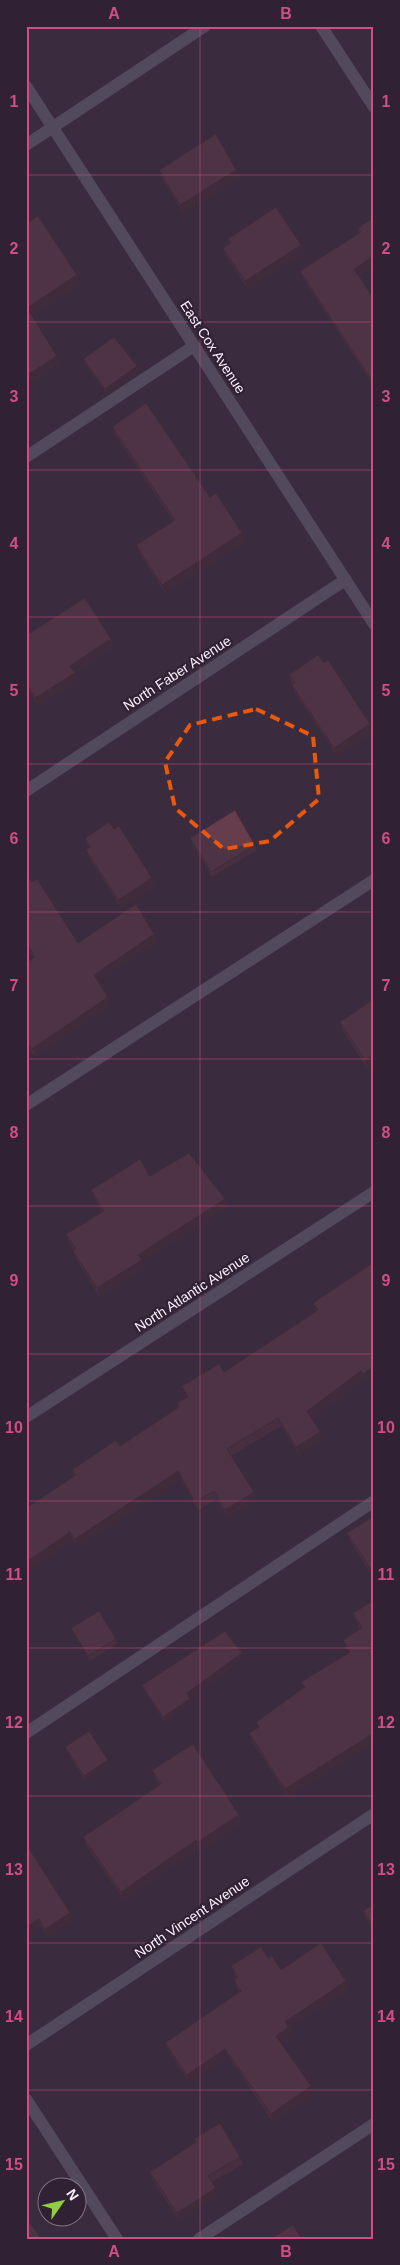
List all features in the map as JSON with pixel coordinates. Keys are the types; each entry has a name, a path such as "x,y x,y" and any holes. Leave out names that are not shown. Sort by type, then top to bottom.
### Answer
{"street":[{"path":"26,144 205,26"},
{"path":"321,26 374,107"},
{"name":"East Cox Avenue","path":"26,86 374,624"},
{"path":"26,457 194,346"},
{"name":"North Faber Avenue","path":"26,791 345,580"},
{"path":"26,1106 374,880"},
{"name":"North Atlantic Avenue","path":"26,1416 374,1192"},
{"path":"26,1733 374,1501"},
{"name":"North Vincent Avenue","path":"26,2045 374,1814"},
{"path":"26,2100 117,2239"},
{"path":"199,2239 374,2124"}],"highlighted area":[{"path":"256,709 313,736 319,799 270,841 224,849 175,808 165,762 190,725"}],"building":[{"path":"216,134 236,170 180,205 159,170"},
{"path":"276,207 301,245 245,281 223,248 231,243 228,239"},
{"path":"38,216 77,275 27,308 57,356 29,374 26,370 26,223"},
{"path":"374,217 374,256 354,269 374,299 374,384 300,271 361,232 358,228"},
{"path":"114,337 137,366 105,389 83,359"},
{"path":"146,403 210,497 216,493 242,533 162,585 136,545 175,520 112,427"},
{"path":"85,598 111,639 70,666 75,673 35,698 28,686 26,687 26,627 30,633"},
{"path":"318,655 324,663 328,660 370,724 334,748 292,685 295,683 289,675"},
{"path":"235,810 255,845 211,872 190,838"},
{"path":"109,822 114,829 119,826 152,878 118,900 86,850 90,847 85,838"},
{"path":"26,873 32,882 37,879 78,943 136,904 154,934 94,975 108,997 32,1049 26,1041 26,963 35,957 26,943"},
{"path":"374,999 374,1054 365,1060 340,1022"},
{"path":"189,1153 225,1199 138,1255 142,1260 97,1288 73,1251 76,1249 66,1234 104,1211 91,1190 140,1159 150,1176"},
{"path":"374,1262 374,1366 363,1374 361,1371 307,1411 320,1432 296,1447 278,1418 227,1449 254,1492 225,1510 214,1491 195,1502 178,1471 75,1539 70,1532 26,1562 26,1508 76,1475 72,1470 116,1440 120,1446 179,1407 177,1403 188,1397 182,1386 219,1364 224,1372 318,1310 313,1303"},
{"path":"374,1516 374,1574 347,1533"},
{"path":"374,1600 374,1733 285,1789 249,1733 259,1727 256,1722 305,1687 301,1682 350,1652 343,1640 362,1628 353,1613"},
{"path":"99,1611 116,1639 88,1656 71,1628"},
{"path":"225,1631 242,1653 187,1693 190,1699 163,1717 142,1685"},
{"path":"89,1731 108,1760 84,1776 65,1747"},
{"path":"193,1744 239,1815 198,1842 196,1840 121,1892 83,1837 161,1784 152,1770"},
{"path":"26,1844 70,1913 45,1929 39,1919 28,1926 26,1924"},
{"path":"374,1904 374,1928 363,1911"},
{"path":"321,1943 346,1981 285,2022 288,2028 276,2036 311,2086 271,2114 225,2049 187,2075 165,2043 241,1991 234,1980 238,1977 231,1966 261,1947 268,1958 272,1956 281,1970"},
{"path":"220,2123 240,2157 208,2176 216,2188 177,2213 150,2172 196,2142 194,2139"},
{"path":"26,2217 41,2239 26,2239"},
{"path":"293,2225 302,2239 271,2239"}]}
